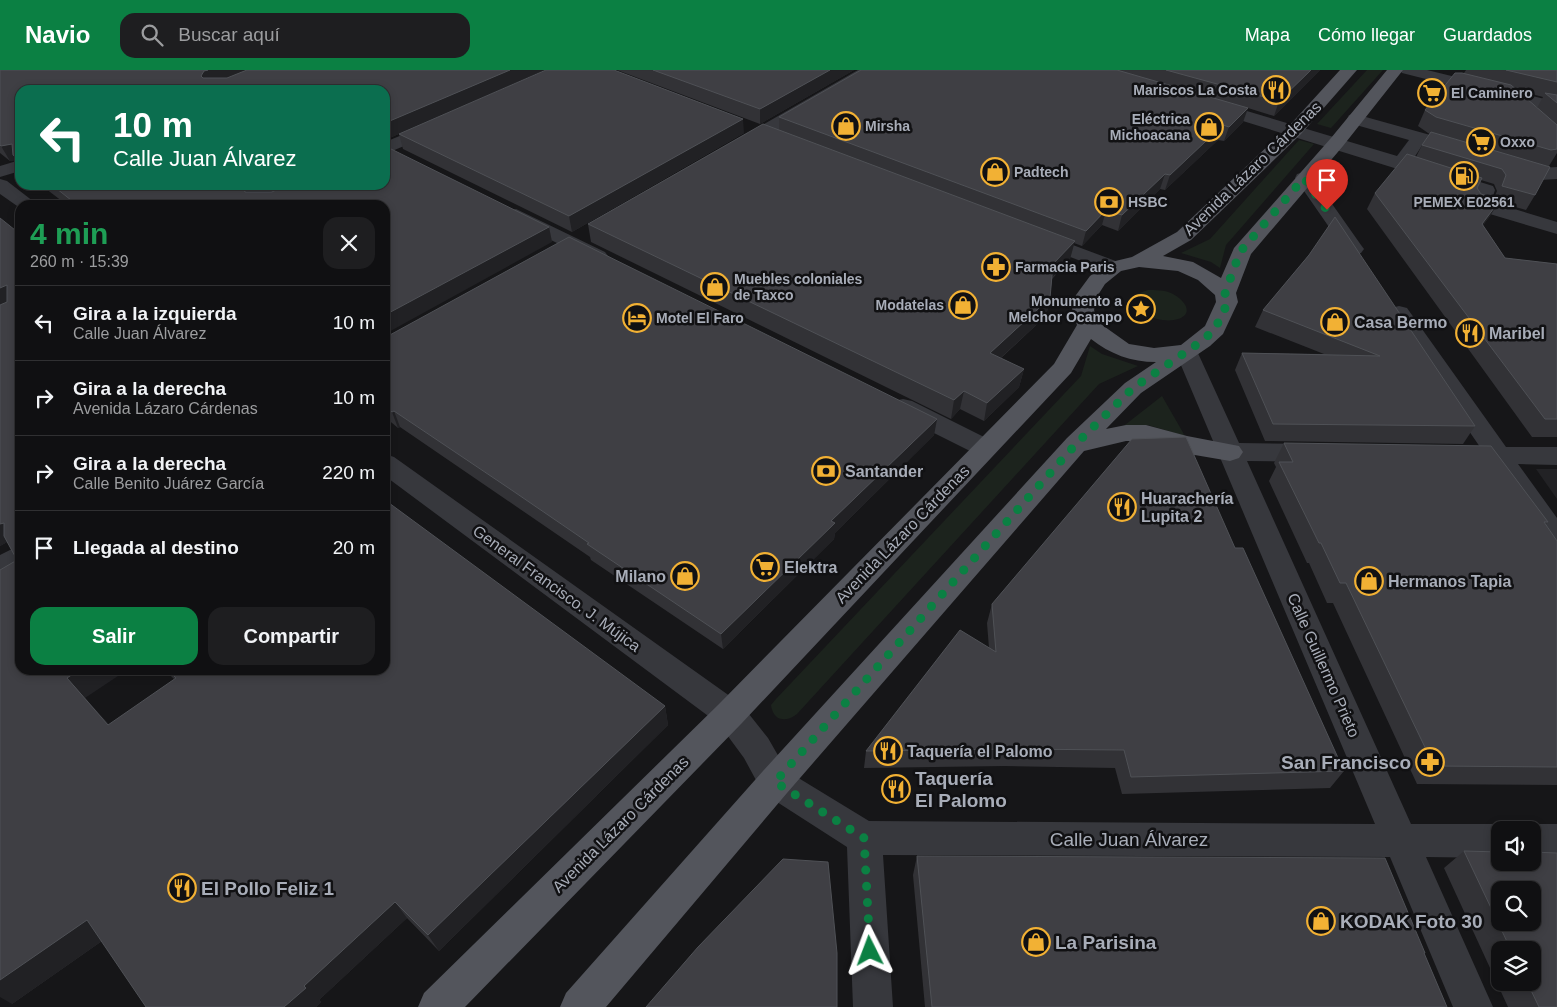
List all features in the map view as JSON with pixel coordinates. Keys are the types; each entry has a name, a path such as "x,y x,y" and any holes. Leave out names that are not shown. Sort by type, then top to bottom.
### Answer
{"main road":[{"name":"Avenida Lázaro Cárdenas","path":"438,1007 730,714 1063,368 1088,325 1084,310 1087,295 1097,280 1184,236 1295,130 1350,70"},
{"path":"1225,293 1240,252 1337,142 1395,70"},
{"path":"580,1007 775,782 1076,444 1133,388 1202,341 1215,329 1228,302 1225,293 1211,278 1181,264 1126,264"},
{"path":"1088,325 1108,343 1134,354 1155,356 1186,351"},
{"path":"1076,444 1126,433 1146,433 1183,444 1230,452"}],"street":[{"path":"727,153 869,70"},
{"path":"1408,70 1557,107"},
{"path":"1506,94 1535,119"},
{"path":"1192,100 1337,142 1486,190 1557,210"},
{"path":"1355,119 1447,146"},
{"path":"390,147 447,121"},
{"path":"743,126 780,140"},
{"path":"1401,163 1419,138"},
{"path":"390,152 412,163"},
{"path":"1493,160 1548,173 1557,189"},
{"path":"0,172 15,167"},
{"path":"1304,178 1367,268"},
{"path":"0,184 21,200"},
{"path":"1486,190 1480,205 1557,228"},
{"path":"501,207 616,264"},
{"path":"1021,232 1126,264"},
{"path":"1384,292 1557,539"},
{"name":"Calle Guillermo Prieto","path":"1186,351 1473,1007"},
{"path":"888,400 985,448"},
{"path":"1230,452 1339,453"},
{"path":"1458,455 1557,456"},
{"name":"General Francisco. J. Mújica","path":"390,467 730,714 756,748 775,782"},
{"path":"0,568 15,559"},
{"path":"775,782 864,838 873,1007"},
{"name":"Calle Juan Álvarez","path":"864,838 1491,841"},
{"path":"1541,841 1557,841"}],"shaded area":[{"path":"1367,70 1383,70 1331,128 1317,124"},
{"path":"1299,140 1314,144 1226,245 1220,268 1211,262 1181,253 1210,239"},
{"path":"1148,290 1171,293 1181,300 1187,312 1181,318 1174,320 1165,320 1146,315 1138,310 1134,305 1133,299 1137,294"},
{"path":"1090,346 1102,354 1138,366 1099,384 797,714 789,719 777,717 771,705 776,699 1081,376"},
{"path":"1162,396 1185,436 1148,425 1121,428"},
{"path":"1536,469 1557,469 1557,499"}],"building":[{"path":"0,70 208,70 204,71 201,76 203,78 227,78 247,70 510,70 390,121 390,85 15,85 15,156 13,155 12,144 0,145"},
{"path":"546,70 614,70 743,119 569,216 399,134"},
{"path":"653,70 830,70 760,109"},
{"path":"861,70 1117,70 1248,108 1229,127 1223,125 1170,175 1165,174 1122,215 1106,210 1086,231 779,117"},
{"path":"1166,70 1311,70 1279,101"},
{"path":"1506,70 1557,70 1557,82"},
{"path":"1455,73 1511,85 1557,125 1557,149 1551,150 1436,117 1425,110"},
{"path":"1545,93 1557,95 1557,103"},
{"path":"763,124 1075,241 1053,264 1050,298 990,353 1024,369 987,403 964,391 954,400 588,224"},
{"path":"1431,132 1550,167 1535,195 1502,186 1506,175 1502,169 1422,145"},
{"path":"390,148 549,227 390,312 390,200 71,200 58,190 244,190 245,192 272,192 276,190 390,190"},
{"path":"1407,154 1482,178 1477,188 1481,194 1500,200 1482,224 1505,258 1557,264 1557,419 1545,419 1375,193"},
{"path":"1335,217 1475,426 1273,424 1242,353 1380,356 1263,310 1309,255"},
{"path":"0,218 15,230 15,556 4,536 4,523 0,524 0,305 7,302 7,285 0,288"},
{"path":"569,237 937,419 831,521 835,523 721,634 587,544 589,543 513,491 394,411 390,410 390,335"},
{"path":"1186,437 1235,548 1243,548 1344,771 1131,777 1124,750 866,751 960,630 996,652 992,604 1132,439"},
{"path":"1284,443 1491,446 1548,522 1544,522 1557,541 1557,767 1434,766 1346,583 1340,583 1279,462 1293,462"},
{"path":"390,504 665,706 428,935 395,902 304,986 306,988 284,1007 146,1007 87,920 0,980 0,570 15,561 15,675 72,675 67,678 108,725 176,678 173,675 390,675"},
{"path":"1464,851 1491,852 1491,871 1541,871 1541,852 1557,853 1557,1007 1539,1007 1531,991 1541,991 1541,941 1507,941 1502,931 1541,931 1541,881 1491,881 1491,908"},
{"path":"917,856 1385,858 1447,1007 932,1007"},
{"path":"783,859 828,862 837,953 837,1007 646,1007 698,947"}],"place":[{"name":"Mariscos La Costa","path":"1276,90"},
{"name":"El Caminero","path":"1432,93"},
{"name":"Mirsha","path":"846,126"},
{"name":"Eléctrica Michoacana","path":"1209,127"},
{"name":"Oxxo","path":"1481,142"},
{"name":"Padtech","path":"995,172"},
{"name":"PEMEX E02561","path":"1464,176"},
{"name":"HSBC","path":"1109,202"},
{"name":"Farmacia Paris","path":"996,267"},
{"name":"Muebles coloniales de Taxco","path":"715,287"},
{"name":"Modatelas","path":"963,305"},
{"name":"Monumento a Melchor Ocampo","path":"1141,309"},
{"name":"Motel El Faro","path":"637,318"},
{"name":"Casa Bermo","path":"1335,322"},
{"name":"Maribel","path":"1470,333"},
{"name":"Santander","path":"826,471"},
{"name":"Huarachería Lupita 2","path":"1122,507"},
{"name":"Elektra","path":"765,567"},
{"name":"Milano","path":"685,576"},
{"name":"Hermanos Tapia","path":"1369,581"},
{"name":"Taquería el Palomo","path":"888,751"},
{"name":"San Francisco","path":"1430,762"},
{"name":"Taquería El Palomo","path":"896,789"},
{"name":"El Pollo Feliz 1","path":"182,888"},
{"name":"KODAK Foto 30","path":"1321,921"},
{"name":"La Parisina","path":"1036,942"}],"route":[{"path":"870,951 864,838 775,782 1076,444 1133,388 1202,341 1215,329 1223,316 1228,302 1225,293 1240,252 1304,178 1327,210"}]}
